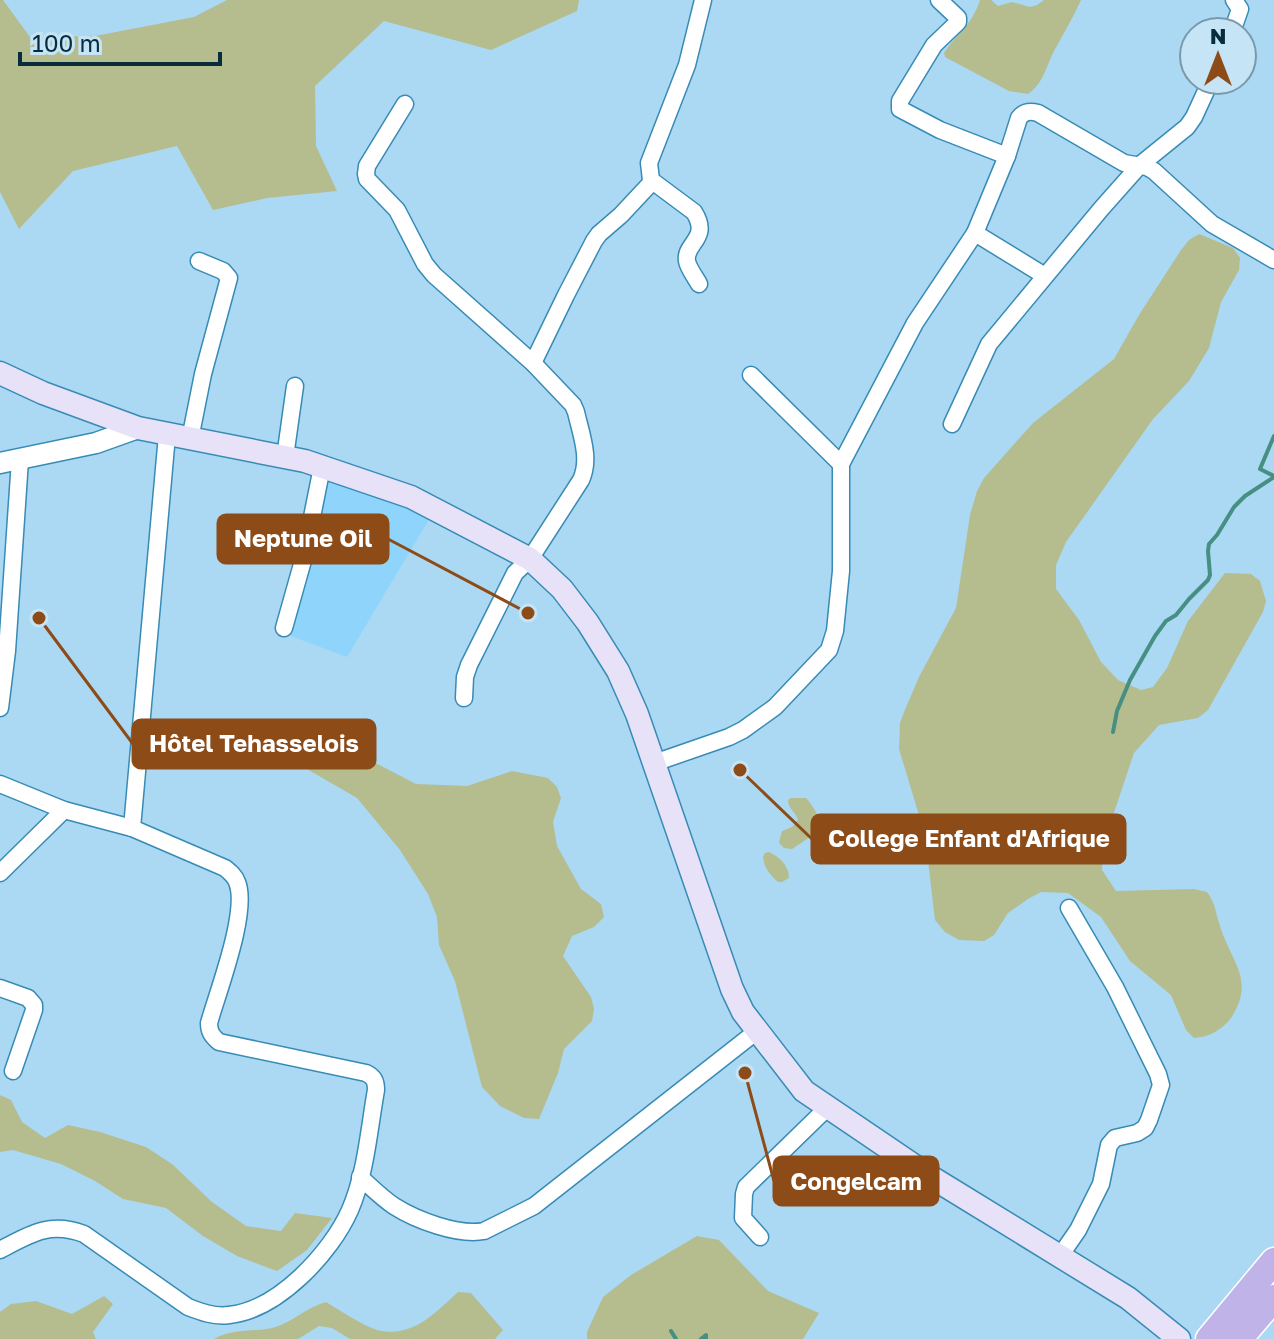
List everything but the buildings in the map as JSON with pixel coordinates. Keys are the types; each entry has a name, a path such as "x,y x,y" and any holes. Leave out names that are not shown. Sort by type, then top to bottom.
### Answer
{"highway":[{"path":"1209,1339 1274,1261"},
{"path":"1240,1339 1274,1298"}],"main road":[{"path":"0,373 43,393 138,428 285,457 411,497 530,559 562,589 618,671 637,714 732,989 743,1012 804,1091 931,1177 1128,1298 1179,1339"}],"street":[{"path":"533,363 594,241 650,184 649,163 687,65 703,0"},
{"path":"939,0 958,18 958,22 934,45 900,101 900,109 940,130 1007,156"},
{"path":"952,424 989,344 1140,165 1187,127 1204,96"},
{"path":"405,104 367,166 367,179 397,210 434,275 533,363 573,405 586,459 581,480 530,559 515,573 474,653 465,677 464,698"},
{"path":"654,763 743,730 775,707 829,650 835,631 841,571 841,464 915,323 975,233 1022,114 1030,111 1038,113 1124,163 1154,171 1212,224 1274,260"},
{"path":"651,180 694,212 697,218 699,235 687,255 687,261 699,284"},
{"path":"975,233 1045,276"},
{"path":"190,439 203,374 229,278 223,271 199,261"},
{"path":"751,375 841,464"},
{"path":"285,457 295,386"},
{"path":"0,708 7,651 10,462 96,443 138,428"},
{"path":"132,828 167,435"},
{"path":"284,628 304,557 322,467"},
{"path":"0,784 64,810 132,828 225,868 237,882 240,902 235,936 209,1023 212,1037 219,1042 366,1073 376,1083 360,1177 341,1225 304,1274 278,1296 244,1312 230,1315 202,1313 188,1307 84,1234 72,1229 32,1232 0,1250"},
{"path":"0,873 64,810"},
{"path":"1060,1256 1078,1230 1101,1184 1109,1145 1115,1138 1145,1128 1161,1085 1115,987 1069,908"},
{"path":"0,988 28,998 34,1005 13,1071"},
{"path":"360,1177 393,1205 413,1216 457,1231 484,1231 534,1206 757,1031"},
{"path":"760,1237 743,1218 746,1187 827,1108"}],"shaded area":[{"path":"325,477 431,516 347,657 283,633"}],"green space":[{"path":"0,0 30,37 95,36 194,17 227,0 579,0 577,11 491,50 384,21 315,86 316,146 337,191 267,198 213,210 177,146 73,171 19,229 0,192"},
{"path":"980,0 991,0 998,6 1012,2 1030,7 1044,0 1081,0 1041,80 1028,94 1009,91 945,57 944,53 968,23"},
{"path":"1199,234 1233,248 1240,258 1239,270 1221,302 1209,348 1189,381 1153,419 1066,542 1056,565 1056,589 1079,620 1101,662 1118,680 1141,690 1153,687 1167,668 1188,621 1225,573 1251,574 1260,581 1266,601 1263,612 1208,710 1198,718 1159,725 1134,753 1103,845 1102,870 1116,891 1194,889 1207,892 1212,900 1239,971 1241,993 1238,1005 1224,1026 1194,1038 1186,1030 1171,995 1130,961 1101,917 1068,893 1041,892 1028,899 1008,913 994,935 984,941 959,940 945,932 935,920 925,835 899,749 900,723 904,712 956,608 970,515 984,478 1033,423 1114,359 1181,250"},
{"path":"316,732 416,784 467,786 512,771 548,778 557,787 561,798 553,822 557,846 581,889 601,904 604,917 594,927 572,936 563,956 591,997 594,1009 592,1021 564,1049 558,1073 539,1119 524,1118 500,1106 482,1087 455,981 439,945 437,917 428,894 400,850 357,798 288,758 281,746 291,735"},
{"path":"791,798 806,798 826,822 826,831 813,835 792,849 784,848 779,843 782,831 798,820 788,803"},
{"path":"769,852 783,862 789,878 778,882 770,874 763,857"},
{"path":"0,1095 11,1100 22,1122 45,1138 68,1125 146,1147 172,1164 212,1202 246,1226 281,1231 295,1213 332,1218 307,1250 277,1271 237,1256 203,1236 166,1208 123,1199 61,1164 13,1150 0,1152"},
{"path":"697,1236 719,1240 768,1291 819,1313 803,1339 587,1339 587,1332 603,1297 631,1275"},
{"path":"458,1292 471,1293 503,1330 495,1339 350,1339 332,1328 319,1326 298,1339 214,1339 231,1333 273,1328 326,1302 376,1330 405,1330 424,1321"},
{"path":"104,1296 113,1304 93,1332 96,1339 0,1339 0,1312 11,1304 36,1301 72,1314"}],"waterway":[{"path":"1274,436 1260,469 1274,476"},
{"path":"1113,732 1117,711 1130,680 1155,636 1208,580 1209,544 1234,507 1274,477"},
{"path":"671,1331 676,1339"},
{"path":"701,1339 706,1335 706,1339"}],"place":[{"name":"Neptune Oil","path":"528,613"},
{"name":"Hôtel Tehasselois","path":"39,618"},
{"name":"College Enfant d'Afrique","path":"740,770"},
{"name":"Congelcam","path":"745,1073"}]}
